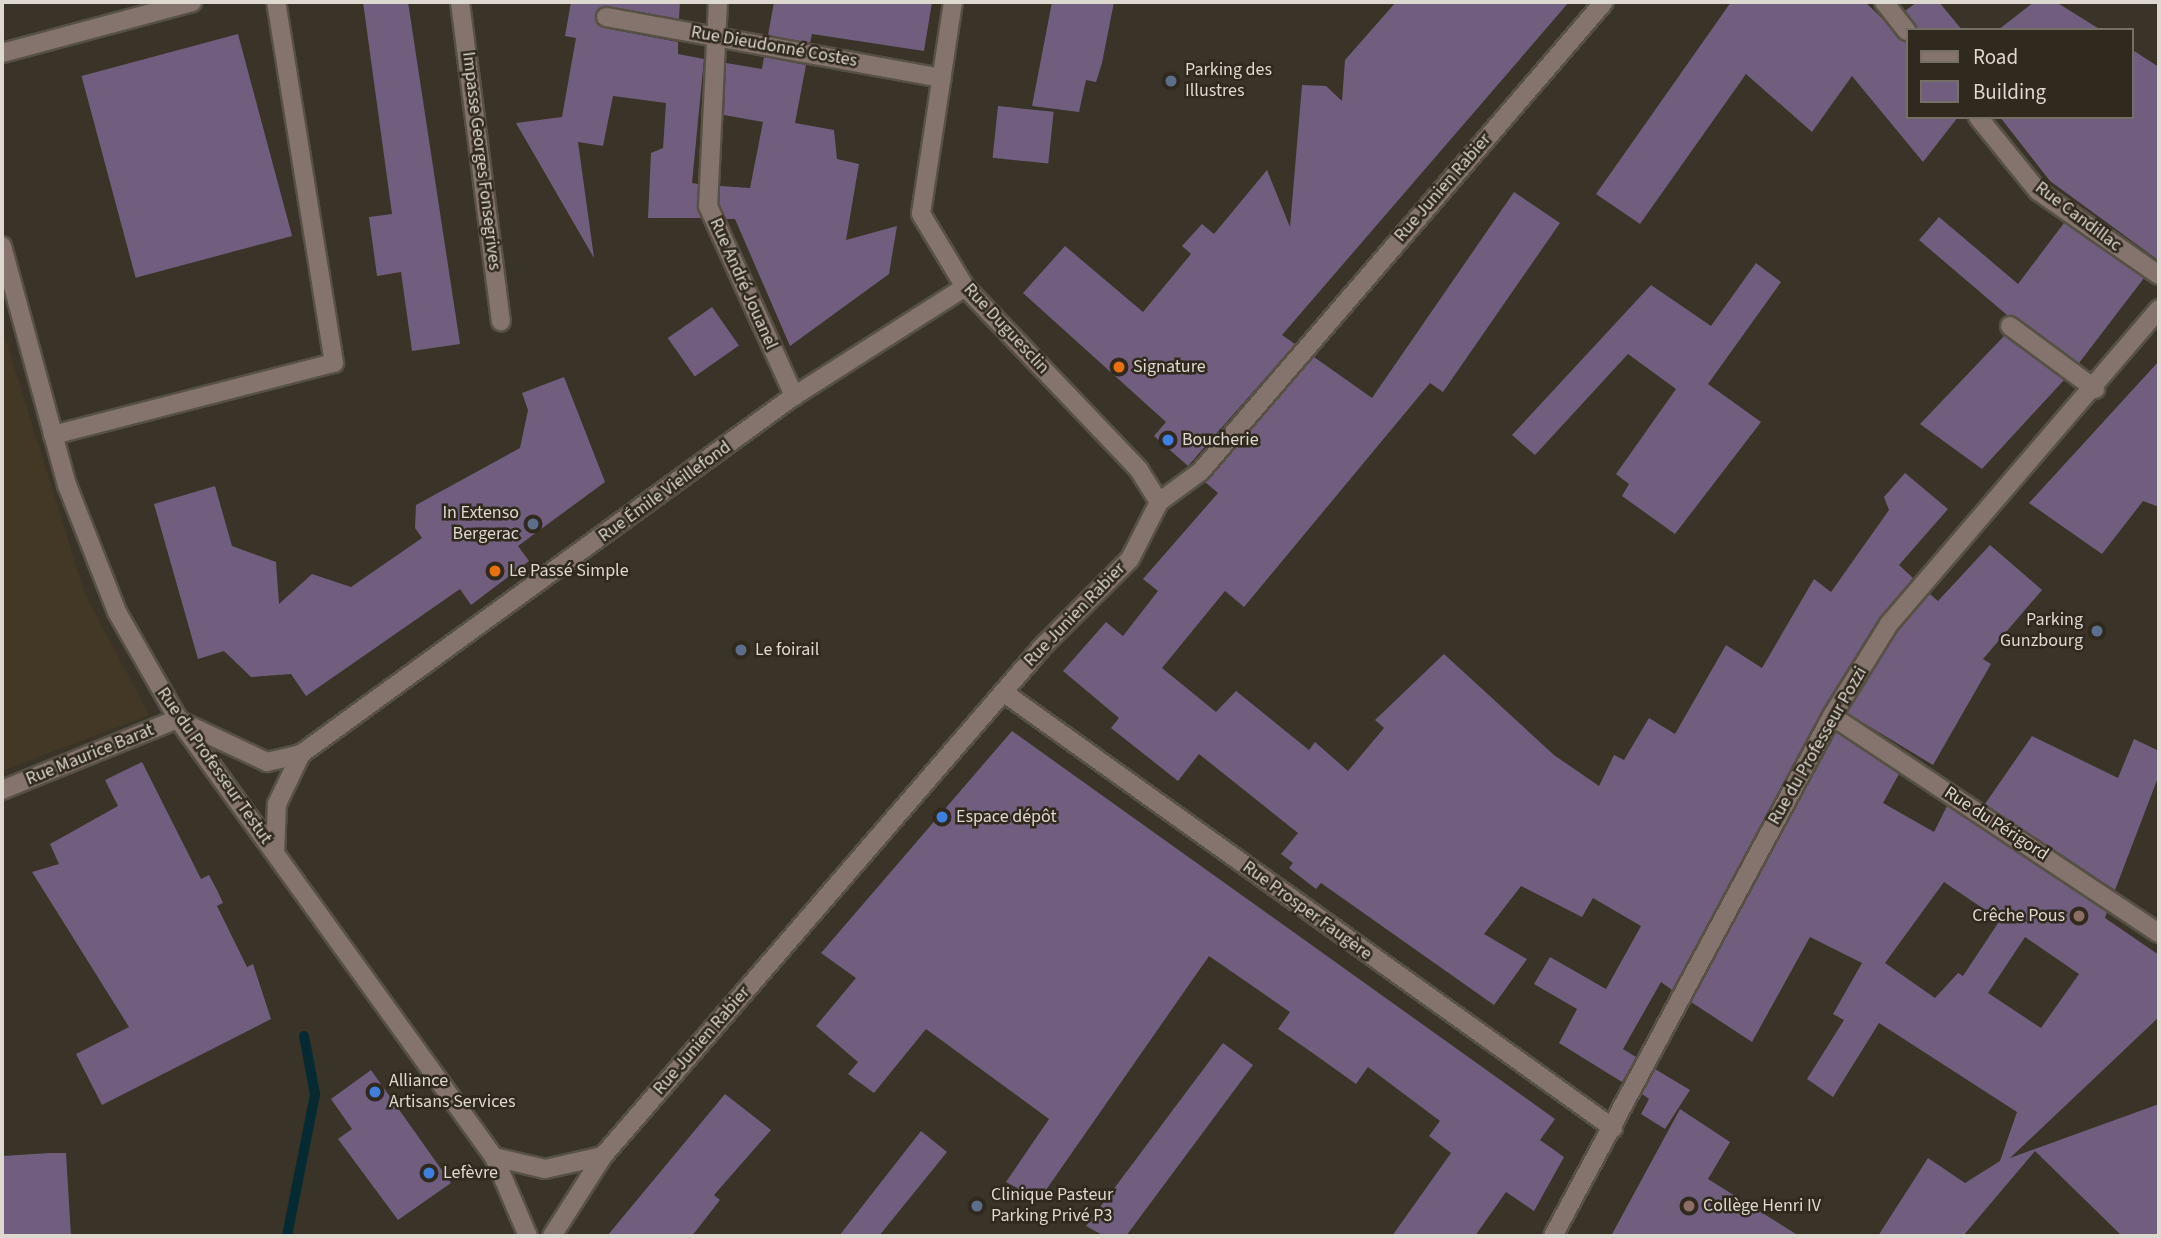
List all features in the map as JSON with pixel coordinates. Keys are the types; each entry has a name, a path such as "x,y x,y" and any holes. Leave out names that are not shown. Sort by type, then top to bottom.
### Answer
{"street":[{"path":"2,53 192,2"},
{"path":"53,435 334,363 276,2"},
{"name":"Impasse Georges Fonsegrives","path":"460,2 501,321"},
{"name":"Rue André Jouanel","path":"718,2 708,206 794,396"},
{"name":"Rue Duguesclin","path":"953,2 921,214 965,287 1139,470 1159,502"},
{"name":"Rue Junien Rabier","path":"552,1236 603,1156 1003,692 1130,559 1159,502 1201,471 1604,2"},
{"path":"1884,2 1906,30"},
{"name":"Rue Dieudonné Costes","path":"606,17 942,78"},
{"name":"Rue Candillac","path":"1980,119 2038,191 2159,275"},
{"name":"Rue du Professeur Testut","path":"2,246 53,435 117,612 178,719 494,1157 528,1236"},
{"name":"Rue Émile Vieillefond","path":"178,719 267,762 301,754 794,396 965,287"},
{"name":"Rue du Professeur Pozzi","path":"1553,1236 1832,716 1906,600 2095,389 2159,309"},
{"path":"2010,326 2095,389"},
{"name":"Rue Prosper Faugère","path":"1003,692 1613,1128"},
{"name":"Rue du Périgord","path":"1832,716 2159,933"},
{"name":"Rue Maurice Barat","path":"2,790 178,719"},
{"name":"Rue Émile Vieillefond","path":"275,853 277,804 301,754"},
{"path":"494,1157 545,1168 603,1156"}],"shaded area":[{"path":"2,328 85,594 149,715 2,771"}],"building":[{"path":"363,2 408,2 460,344 412,351 401,272 377,276 369,217 392,214"},
{"path":"571,2 680,2 679,19 607,6 598,9 595,20 604,28 678,42 678,54 704,59 692,183 698,184 701,218 648,218 651,153 663,148 666,103 613,96 603,146 578,142 594,258 516,123 562,117 576,38 565,36"},
{"path":"774,2 932,2 924,51 812,34 810,43 768,35"},
{"path":"1052,2 1114,2 1096,82 1086,80 1079,112 1032,106"},
{"path":"1396,2 1569,2 1282,335 1295,344 1188,466 1154,436 1166,422 1023,293 1065,246 1143,312 1191,254 1182,246 1202,224 1214,234 1267,170 1290,227 1302,85 1326,86 1342,101 1345,60"},
{"path":"1731,2 1865,2 1906,41 1906,119 1956,119 1923,162 1852,76 1812,132 1746,74 1640,224 1596,194"},
{"path":"1917,2 1939,2 1960,28 1917,28 1905,11"},
{"path":"2034,2 2056,2 2098,28 2001,28"},
{"path":"238,34 292,236 136,278 82,76"},
{"path":"2133,50 2159,67 2158,260 2050,181 2002,119 2133,119"},
{"path":"764,57 806,65 795,123 834,130 837,159 859,164 846,240 897,226 889,274 790,346 735,219 726,219 719,204 720,186 750,188 763,122 724,115 726,63 762,69"},
{"path":"998,106 1054,112 1048,164 993,158"},
{"path":"1514,192 1560,223 1443,392 1430,383 1244,607 1225,591 1162,668 1216,712 1236,691 1309,750 1315,742 1348,771 1384,728 1375,720 1444,654 1554,755 1599,786 1614,755 1624,760 1649,718 1675,734 1726,645 1762,668 1814,579 1831,592 1889,510 1884,497 1905,473 1948,509 1899,565 1913,578 1879,618 1822,710 1672,990 1661,982 1623,1049 1636,1057 1622,1082 1559,1043 1577,1009 1534,984 1550,957 1606,989 1641,926 1593,898 1582,917 1521,886 1484,934 1527,959 1494,1005 1321,883 1316,889 1289,868 1293,863 1281,854 1298,833 1199,754 1178,781 1111,728 1119,718 1063,671 1106,622 1123,636 1158,591 1143,579 1218,493 1205,482 1314,357 1372,398"},
{"path":"1939,217 2018,284 2064,223 2144,278 2079,363 2007,315 1919,240"},
{"path":"1756,263 1781,282 1708,384 1761,422 1675,534 1622,496 1629,484 1616,474 1676,389 1628,354 1535,455 1512,435 1651,285 1711,326"},
{"path":"712,307 739,346 695,376 668,338"},
{"path":"2004,336 2064,380 1982,469 1920,424"},
{"path":"2159,361 2159,507 2143,501 2102,554 2029,503"},
{"path":"564,377 605,482 518,546 529,561 471,605 460,589 306,696 291,674 251,677 224,651 198,659 154,504 215,486 232,546 276,562 279,604 312,574 351,587 422,538 415,528 416,505 520,448 528,410 522,393"},
{"path":"1990,545 2042,590 1983,659 1991,664 1933,765 1847,713 1898,631 1930,594 1938,601"},
{"path":"1012,731 1555,1119 1540,1140 1564,1157 1534,1211 1506,1192 1475,1236 1392,1236 1451,1153 1429,1136 1440,1121 1368,1067 1356,1084 1278,1029 1290,1012 1209,956 1039,1200 1006,1182 1049,1119 926,1029 874,1093 848,1074 858,1062 816,1026 856,978 821,953"},
{"path":"1836,732 1899,774 1883,803 1934,832 1947,806 2107,912 2105,918 2159,955 2159,1017 2010,1158 2159,1104 2159,1236 2122,1236 2035,1151 1963,1236 1878,1236 1928,1158 1965,1183 2000,1161 2017,1112 1879,1023 1833,1097 1807,1079 1844,1020 1833,1014 1862,963 1810,937 1752,1042 1691,1002","holes":["1944,882 2000,920 1963,976 1958,973 1935,998 1885,963","2025,937 2079,974 2041,1028 1988,993"]},
{"path":"2032,736 2118,778 2134,739 2159,751 2159,775 2115,890 1985,804"},
{"path":"142,762 201,879 209,875 217,890 223,903 217,906 247,967 253,964 271,1019 102,1105 76,1054 129,1027 32,872 59,864 50,844 118,806 105,780"},
{"path":"1223,1043 1253,1065 1126,1236 1104,1236 1086,1226"},
{"path":"1655,1069 1690,1090 1665,1129 1641,1114 1649,1099 1642,1094"},
{"path":"371,1070 451,1183 398,1220 338,1139 352,1129 331,1099"},
{"path":"725,1094 771,1130 714,1195 720,1200 692,1236 607,1236"},
{"name":"Collège Henri IV","path":"1680,1109 1730,1142 1708,1179 1799,1236 1611,1236"},
{"path":"921,1131 947,1152 879,1236 839,1236"},
{"path":"66,1153 71,1236 3,1236 2,1156"}],"waterway":[{"path":"287,1236 315,1094 304,1036"}],"place":[{"name":"Parking des Illustres","path":"1171,81"},
{"name":"Signature","path":"1119,367"},
{"name":"Boucherie","path":"1168,440"},
{"name":"In Extenso Bergerac","path":"533,524"},
{"name":"Le Passé Simple","path":"495,571"},
{"name":"Parking Gunzbourg","path":"2097,631"},
{"name":"Le foirail","path":"741,650"},
{"name":"Espace dépôt","path":"942,817"},
{"name":"Crêche Pous","path":"2079,916"},
{"name":"Alliance Artisans Services","path":"375,1092"},
{"name":"Lefèvre","path":"429,1173"},
{"name":"Clinique Pasteur Parking Privé P3","path":"977,1206"},
{"name":"Collège Henri IV","path":"1689,1206"}]}
